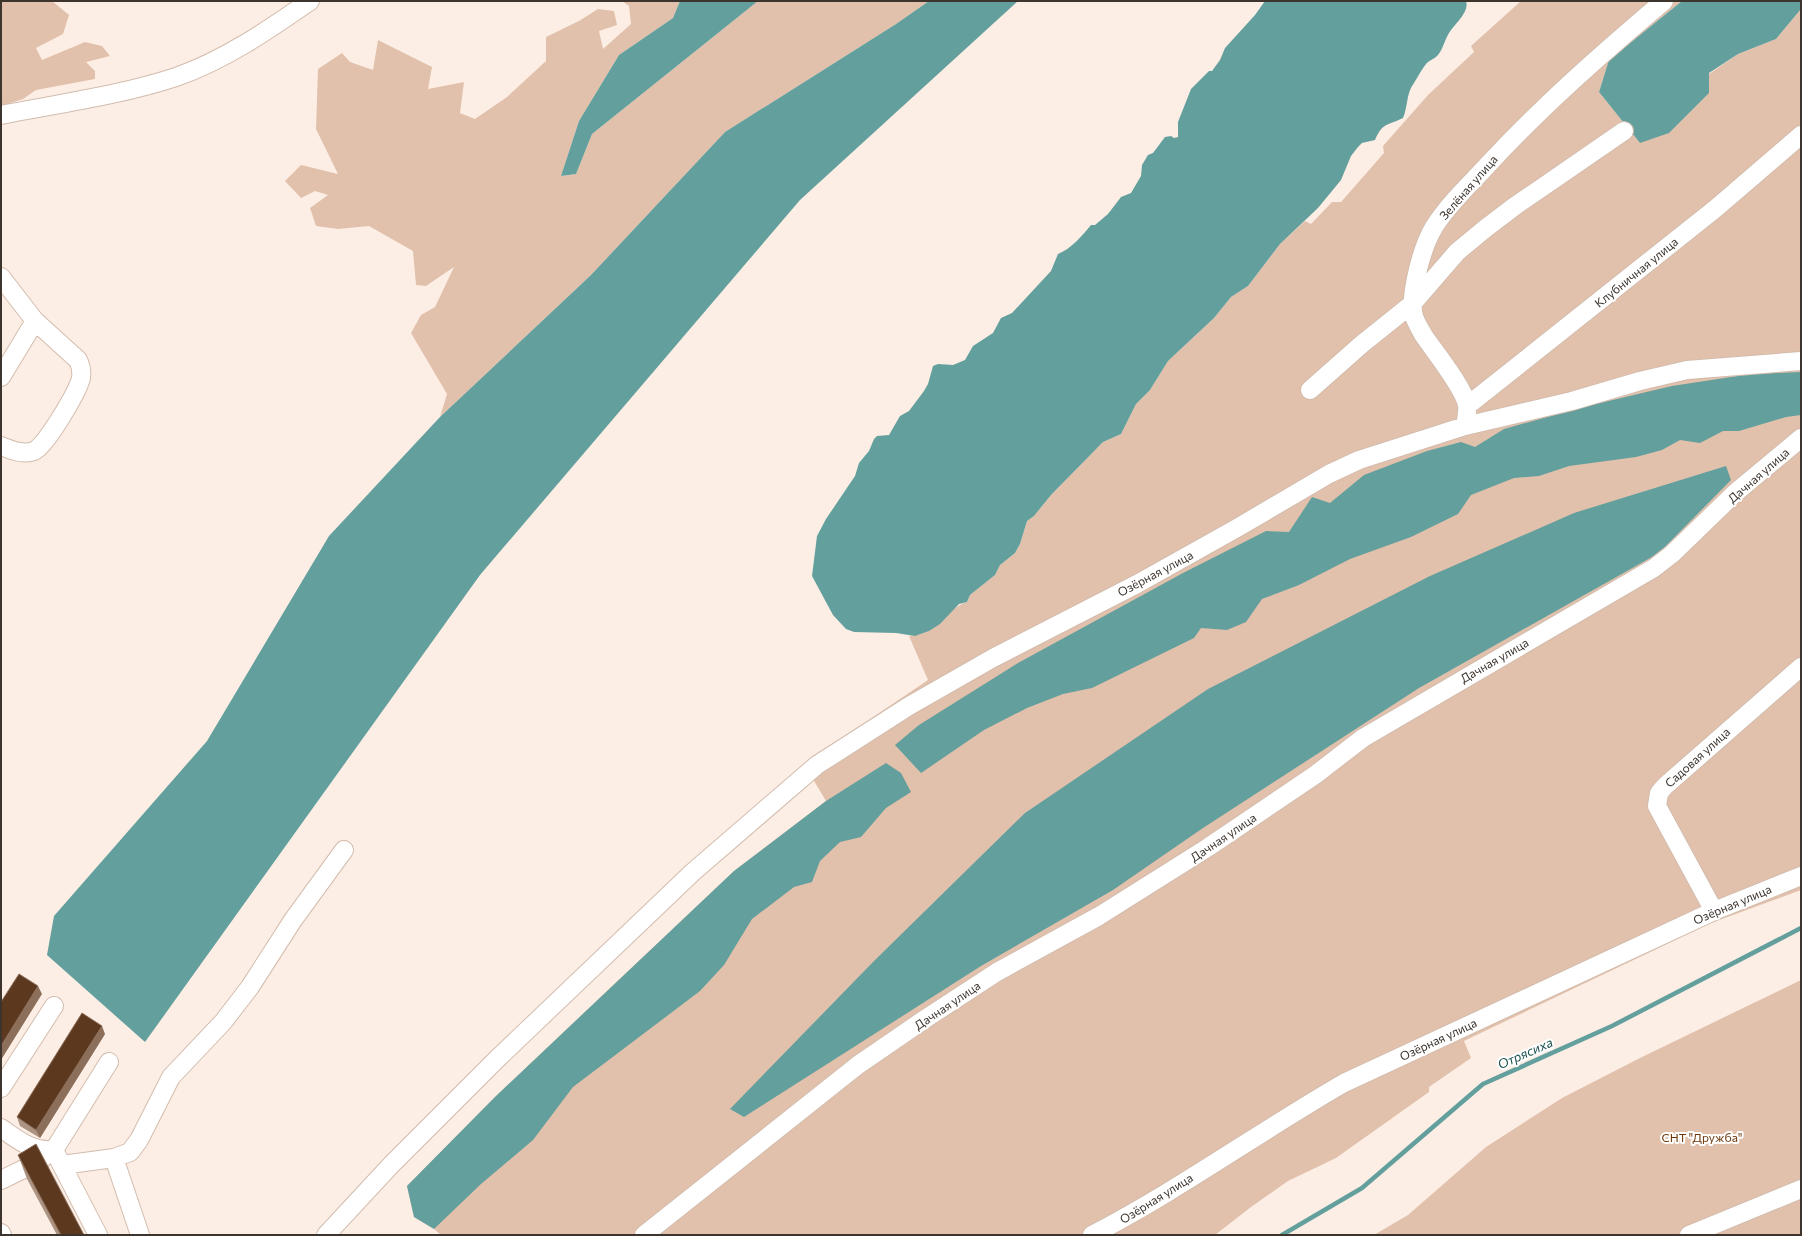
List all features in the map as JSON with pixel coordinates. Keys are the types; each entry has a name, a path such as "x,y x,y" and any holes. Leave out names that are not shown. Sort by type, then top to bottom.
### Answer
{"street":[{"path":"1,115 141,87 176,77 212,62 257,38 310,1"},
{"name":"Зелёная улица","path":"1465,426 1467,406 1462,392 1418,327 1413,314 1412,304 1417,276 1426,243 1446,211 1520,130 1544,106 1664,1"},
{"path":"1310,390 1362,344 1412,304 1457,252 1486,228 1515,206 1624,131"},
{"name":"Клубничная улица","path":"1467,406 1715,209 1801,135"},
{"path":"1,277 35,321 78,360 81,367 81,378 75,393 44,444 35,451 23,453 1,446"},
{"path":"1,376 35,321"},
{"path":"1465,426 1572,401 1640,381 1687,370 1801,361"},
{"name":"Озёрная улица","path":"326,1235 391,1165 497,1059 638,923 693,872 817,765 909,706 993,658 1137,584 1329,474 1359,460 1465,426"},
{"name":"Дачная улица","path":"644,1235 858,1065 931,1015 997,972 1100,916 1207,848 1315,775 1369,734 1654,568 1672,554 1735,493 1801,438"},
{"name":"Садовая улица","path":"1714,911 1656,806 1659,793 1664,786 1801,668"},
{"path":"1,1180 30,1166 58,1158 114,1158 130,1152 135,1146 171,1078 223,1022 250,987 293,920 344,850"},
{"name":"Озёрная улица","path":"1092,1235 1122,1219 1290,1114 1344,1084 1714,911 1801,876"},
{"path":"1,1088 54,1006"},
{"path":"58,1158 110,1062"},
{"path":"1,1128 34,1149 58,1158 98,1235"},
{"path":"114,1158 140,1235"},
{"path":"1689,1235 1801,1189"}],"green space":[{"path":"1,1 52,1 69,15 63,34 36,48 42,60 85,42 102,46 110,56 86,62 95,71 95,79 36,90 23,99 1,106"},
{"path":"622,1 680,1 673,18 619,55 579,121 561,176 576,174 592,134 758,1 929,1 896,24 725,132 591,275 440,417 447,394 411,333 421,315 435,307 454,267 426,286 416,285 413,251 369,226 338,229 316,226 310,208 328,195 315,191 301,198 285,181 301,165 338,174 316,129 318,69 342,53 350,62 373,70 378,40 432,67 428,89 464,82 460,113 475,119 507,97 546,61 546,37 579,21 598,9 614,11 617,25 599,31 603,49 631,24 629,6"},
{"path":"1521,1 1682,1 1609,60 1599,92 1640,143 1709,74 1738,54 1776,39 1801,9 1801,890 1711,923 1464,1041 1471,1058 1429,1087 1429,1092 1336,1158 1288,1181 1215,1235 441,1235 414,1217 407,1186 495,1097 734,871 826,801 804,764 928,680 909,636 919,635 934,627 952,610 967,602 970,595 995,575 1000,565 1015,553 1020,544 1027,521 1034,516 1051,495 1103,442 1121,434 1136,404 1150,390 1168,361 1214,318 1231,297 1248,286 1280,244 1305,221 1311,224 1332,202 1341,202 1384,153 1383,146 1428,95 1474,52 1471,46"},
{"name":"СНТ \"Дружба\"","path":"1801,980 1801,1235 1374,1235 1408,1215 1486,1147 1562,1098 1640,1058"}],"water":[{"path":"680,1 758,1 592,134 576,174 561,176 579,121 619,55 673,18"},
{"path":"929,1 1018,1 800,200 480,575 145,1042 47,955 54,916 207,741 329,536 440,417 591,275 725,132 896,24"},
{"path":"1265,1 1466,1 1467,5 1464,14 1451,29 1440,53 1426,64 1411,87 1403,118 1383,127 1375,140 1362,143 1358,147 1351,156 1341,180 1318,208 1280,244 1248,286 1231,297 1214,318 1168,361 1150,390 1136,404 1121,434 1103,442 1051,495 1034,516 1027,521 1020,544 1015,553 1000,565 995,575 970,595 967,602 959,604 940,624 929,631 915,636 896,633 854,632 846,629 833,615 812,576 817,536 826,519 855,476 859,463 869,451 874,439 877,436 889,435 900,416 909,411 928,384 933,366 938,364 953,365 965,360 973,346 993,333 1001,318 1012,313 1051,271 1058,254 1063,252 1080,238 1091,225 1095,225 1108,214 1121,197 1131,193 1141,176 1142,165 1148,155 1153,153 1165,137 1178,137 1178,122 1191,89 1209,71 1212,71 1220,60 1225,48 1255,15"},
{"path":"1682,1 1801,1 1801,9 1776,39 1738,54 1709,73 1709,93 1669,133 1640,143 1599,92 1609,60"},
{"path":"1801,372 1801,415 1786,417 1739,431 1723,431 1700,443 1680,440 1662,450 1636,457 1569,466 1539,476 1514,478 1471,495 1458,514 1411,537 1350,559 1299,585 1262,599 1246,622 1227,630 1201,628 1194,638 1092,688 1063,694 1027,708 984,730 921,773 895,745 919,725 1018,663 1183,573 1266,531 1289,532 1312,497 1330,503 1364,475 1427,451 1461,442 1475,447 1504,429 1583,407 1672,386 1751,374"},
{"path":"1726,466 1731,480 1659,553 1419,688 1203,828 1113,890 981,966 744,1117 730,1109 873,962 1025,813 1208,689 1430,576 1574,513"},
{"path":"886,763 901,773 911,792 886,808 861,837 840,842 820,861 812,882 794,887 752,919 724,965 700,991 573,1087 533,1140 481,1184 434,1229 414,1217 407,1186 495,1097 734,871 826,801"}],"building":[{"path":"19,974 38,986 1,1046 1,1002"},
{"path":"82,1013 102,1026 36,1130 17,1117"},
{"path":"36,1144 84,1235 61,1235 18,1155"}],"waterway":[{"name":"Отрясиха","path":"1282,1235 1362,1188 1483,1084 1612,1026 1801,928"}]}
